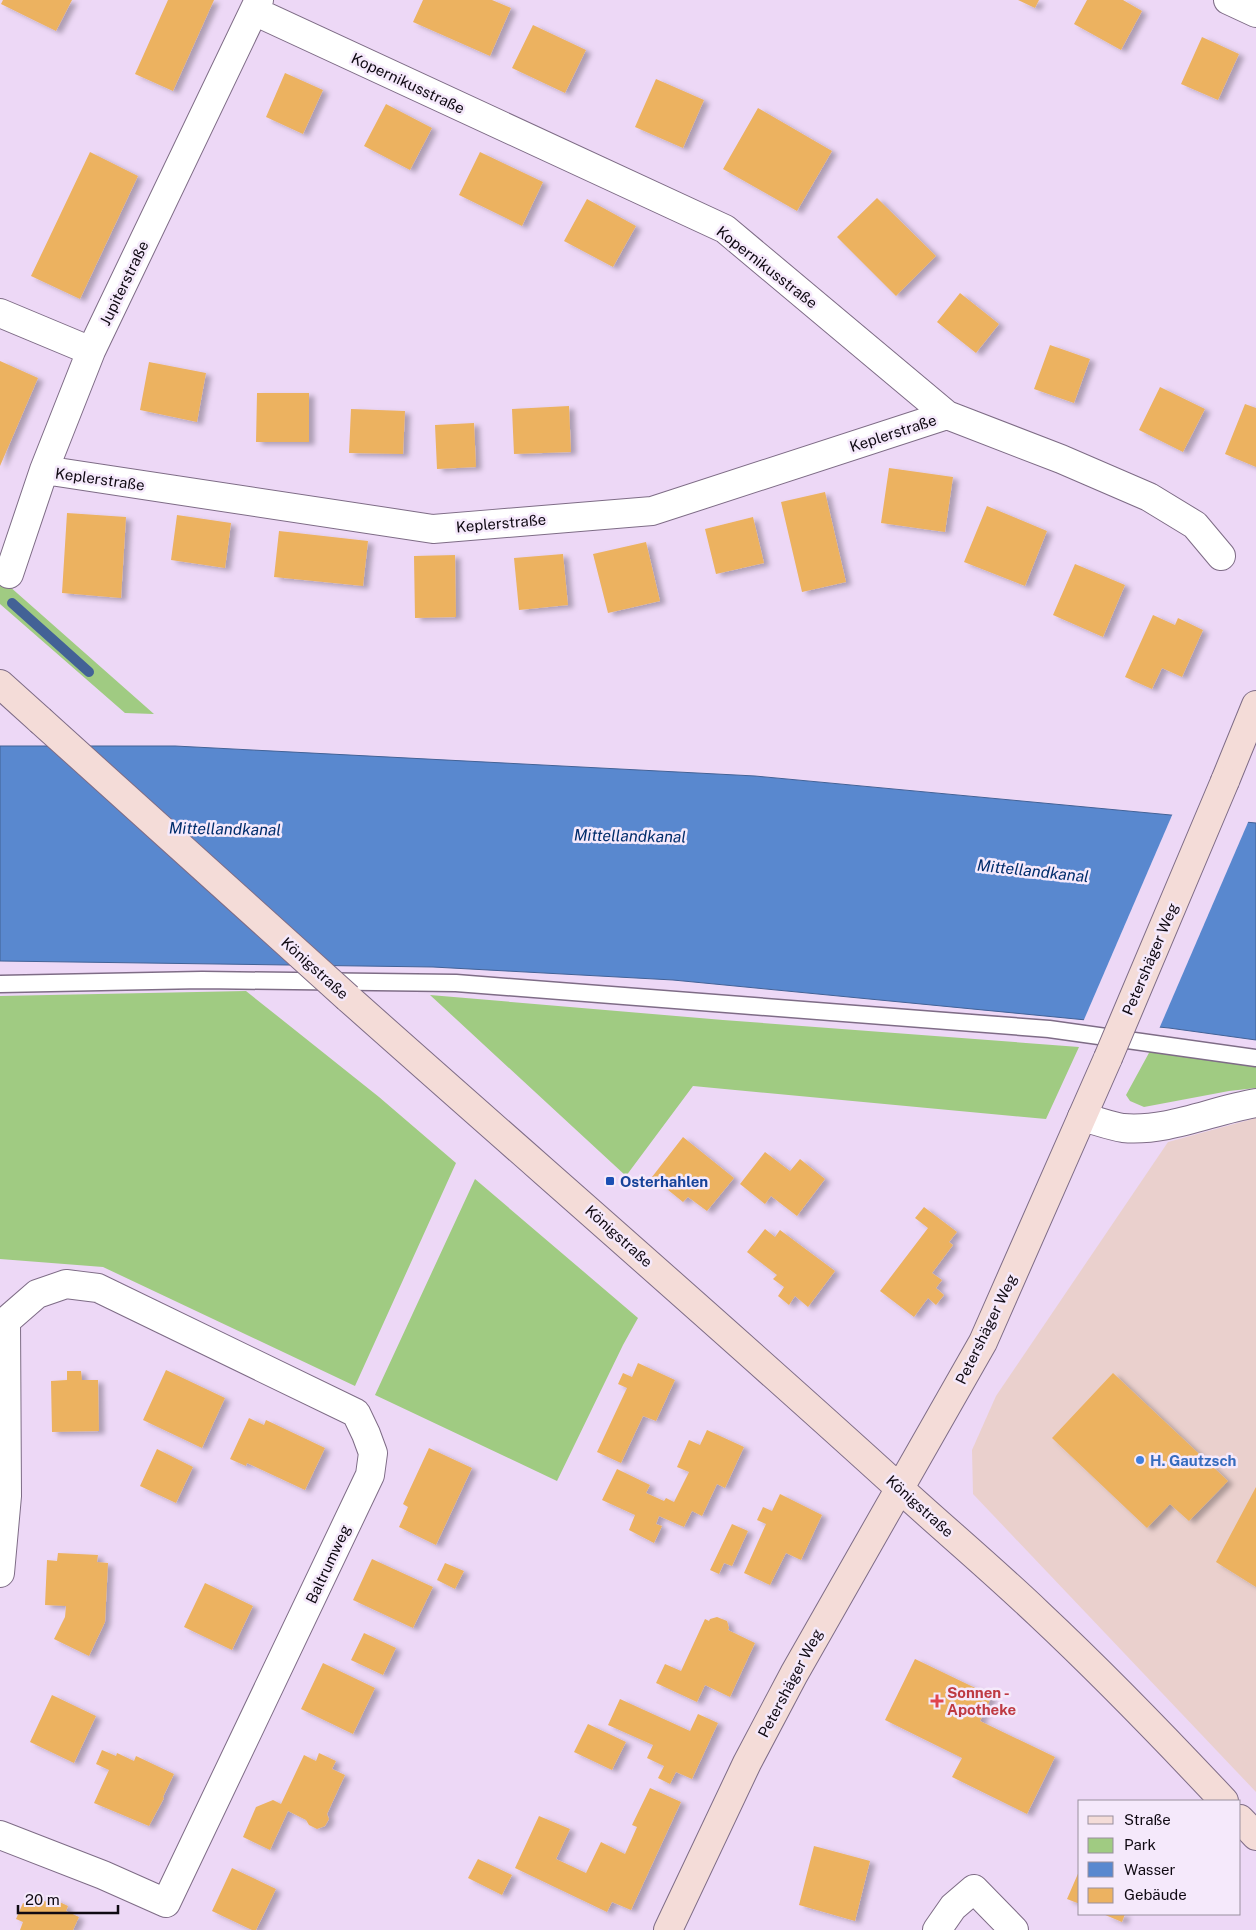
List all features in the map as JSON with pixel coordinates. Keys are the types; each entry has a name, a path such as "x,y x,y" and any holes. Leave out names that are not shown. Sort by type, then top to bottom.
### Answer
{"main road":[{"name":"Königstraße","path":"0,684 488,1123 574,1196 708,1315 1039,1614 1166,1739 1223,1800"},
{"name":"Petershäger Weg","path":"668,1930 747,1763 794,1674 983,1342 1108,1058 1256,705"},
{"path":"1241,1820 1256,1836"}],"street":[{"path":"1228,0 1256,13"},
{"name":"Jupiterstraße","path":"9,574 44,470 91,351 256,6"},
{"name":"Kopernikusstraße","path":"256,6 726,230 948,415 1061,459 1149,497 1195,525 1221,556"},
{"path":"0,313 91,351"},
{"name":"Keplerstraße","path":"44,470 433,529 652,511 948,415"},
{"path":"1082,1117 1123,1128 1160,1126 1256,1103"},
{"name":"Baltrumweg","path":"0,1835 103,1875 166,1903 370,1475 373,1453 356,1414 98,1288 66,1284 37,1294 3,1319"},
{"path":"0,1573 7,1496 3,1319"},
{"path":"937,1930 953,1907 974,1889 1014,1930"}],"lane":[{"path":"0,984 202,980 456,982 1049,1029 1256,1058"}],"shaded area":[{"path":"1256,1118 1256,1792 973,1494 972,1450 996,1396 1168,1142"}],"green space":[{"path":"0,578 154,714 125,713 0,604"},
{"path":"246,991 379,1097 456,1163 355,1386 103,1267 0,1259 0,996"},
{"path":"430,995 723,1020 1079,1047 1046,1119 693,1086 626,1176"},
{"path":"1150,1051 1256,1066 1256,1088 1229,1091 1144,1107 1130,1101 1126,1095"},
{"path":"475,1179 638,1318 557,1481 375,1395"}],"water":[{"name":"Mittellandkanal","path":"0,746 175,746 755,776 1256,823 1256,1040 1169,1028 673,980 433,967 0,961"}],"pier":[{"path":"1173,813 1249,820 1159,1029 1083,1022"}],"building":[{"path":"3,0 72,0 56,31 1,4"},
{"path":"168,0 214,0 173,91 135,74"},
{"path":"423,0 492,0 511,8 490,56 413,22"},
{"path":"1018,0 1039,0 1035,8"},
{"path":"1087,0 1123,0 1142,11 1121,50 1074,24"},
{"path":"533,25 586,50 565,93 512,68"},
{"path":"1202,37 1239,54 1218,100 1181,84"},
{"path":"285,73 323,90 303,134 266,117"},
{"path":"656,79 704,100 683,148 635,127"},
{"path":"386,104 432,128 410,170 364,146"},
{"path":"758,108 832,151 797,211 723,169"},
{"path":"90,152 138,176 80,299 31,276"},
{"path":"480,152 543,182 522,226 459,195"},
{"path":"877,198 936,256 896,296 837,237"},
{"path":"587,199 636,226 613,267 564,241"},
{"path":"960,293 999,324 976,353 937,322"},
{"path":"1050,345 1090,359 1074,403 1034,389"},
{"path":"0,361 38,378 0,466"},
{"path":"149,362 206,373 197,422 140,410"},
{"path":"1160,387 1205,409 1183,452 1139,430"},
{"path":"257,393 309,393 309,442 256,442"},
{"path":"1245,404 1256,408 1256,467 1225,454"},
{"path":"569,406 571,452 514,454 512,409"},
{"path":"351,409 405,411 403,454 349,453"},
{"path":"474,423 476,467 437,469 435,425"},
{"path":"889,468 953,477 945,532 881,523"},
{"path":"825,492 846,582 802,592 781,502"},
{"path":"987,506 1047,531 1025,586 964,562"},
{"path":"67,513 126,517 121,598 62,593"},
{"path":"177,515 231,523 225,568 171,560"},
{"path":"753,517 764,563 716,574 705,529"},
{"path":"279,531 368,541 363,586 274,577"},
{"path":"646,542 660,601 608,613 593,554"},
{"path":"563,554 568,605 519,610 514,558"},
{"path":"455,555 456,617 415,618 414,556"},
{"path":"1075,564 1125,585 1103,637 1053,615"},
{"path":"1153,615 1175,625 1178,618 1203,630 1182,677 1162,668 1152,689 1125,677"},
{"path":"683,1137 734,1178 707,1211 688,1197 683,1202 652,1177"},
{"path":"765,1152 790,1171 800,1159 825,1179 797,1216 771,1196 765,1204 740,1184"},
{"path":"924,1207 957,1232 949,1242 953,1245 932,1273 942,1280 936,1288 944,1295 936,1305 928,1298 914,1317 880,1291 928,1228 915,1218"},
{"path":"765,1229 775,1237 780,1230 835,1271 808,1307 795,1296 789,1305 778,1296 784,1287 773,1279 777,1275 747,1252"},
{"path":"638,1363 675,1380 656,1421 643,1416 621,1463 597,1452 627,1388 618,1384 623,1373 632,1377"},
{"path":"166,1370 225,1398 202,1448 143,1420"},
{"path":"67,1371 81,1371 82,1380 98,1380 99,1431 52,1432 51,1381 67,1380"},
{"name":"H. Gautzsch","path":"1113,1373 1228,1481 1189,1521 1170,1504 1147,1528 1052,1438"},
{"path":"249,1418 264,1425 266,1420 325,1448 305,1490 247,1463 246,1466 230,1459"},
{"path":"707,1430 744,1447 725,1488 717,1484 702,1516 692,1511 684,1527 659,1516 656,1524 662,1526 654,1543 629,1530 635,1515 602,1500 617,1469 650,1485 646,1493 664,1501 666,1498 674,1502 689,1472 677,1467 689,1440 700,1445"},
{"path":"429,1448 472,1468 436,1545 399,1527 408,1507 403,1504"},
{"path":"157,1449 193,1467 176,1503 140,1486"},
{"path":"1256,1487 1256,1587 1216,1562"},
{"path":"780,1494 822,1515 801,1560 786,1553 770,1585 744,1573 766,1524 757,1520 763,1507 772,1511"},
{"path":"732,1524 748,1531 732,1566 724,1563 719,1574 710,1570"},
{"path":"58,1553 98,1555 97,1562 108,1563 105,1622 89,1656 54,1639 65,1617 66,1606 45,1605 47,1560 57,1561"},
{"path":"372,1559 433,1587 413,1628 353,1600"},
{"path":"445,1563 464,1571 455,1589 437,1580"},
{"path":"205,1583 253,1606 232,1650 184,1627"},
{"path":"717,1617 727,1621 728,1630 755,1643 730,1697 705,1685 697,1702 656,1683 665,1664 681,1671 705,1619 709,1621"},
{"path":"364,1633 396,1648 383,1675 351,1660"},
{"path":"915,1659 992,1696 980,1721 1055,1757 1027,1814 952,1777 962,1758 885,1720"},
{"path":"323,1663 375,1688 353,1734 301,1709"},
{"path":"52,1695 96,1716 74,1763 30,1742"},
{"path":"620,1699 690,1731 698,1714 718,1723 692,1779 676,1772 670,1784 658,1778 664,1766 647,1758 653,1745 608,1725"},
{"path":"588,1724 626,1742 612,1770 574,1752"},
{"path":"102,1750 116,1756 117,1753 134,1761 136,1756 174,1774 149,1826 94,1803 109,1770 96,1764"},
{"path":"319,1753 336,1761 332,1769 345,1775 327,1814 329,1819 325,1826 317,1829 309,1825 306,1820 288,1811 270,1850 243,1837 256,1807 273,1800 281,1804 304,1755 316,1761"},
{"path":"650,1788 681,1802 631,1910 612,1902 607,1912 515,1868 539,1816 570,1829 556,1859 586,1873 601,1842 625,1854 637,1827 632,1825"},
{"path":"814,1846 870,1861 855,1921 799,1905"},
{"path":"478,1859 512,1875 502,1895 468,1878"},
{"path":"232,1868 276,1889 256,1930 252,1930 212,1911"},
{"path":"1078,1874 1078,1903 1067,1899"},
{"path":"35,1897 49,1903 51,1898 68,1906 66,1911 79,1917 73,1930 20,1930 23,1922 16,1919 23,1903 31,1906"},
{"path":"1105,1915 1125,1915 1122,1922"}],"waterway":[{"path":"12,603 89,672"}],"place":[{"name":"Osterhahlen","path":"610,1181"},
{"name":"H. Gautzsch","path":"1140,1460"},
{"name":"Sonnen - Apotheke","path":"937,1701"}]}
